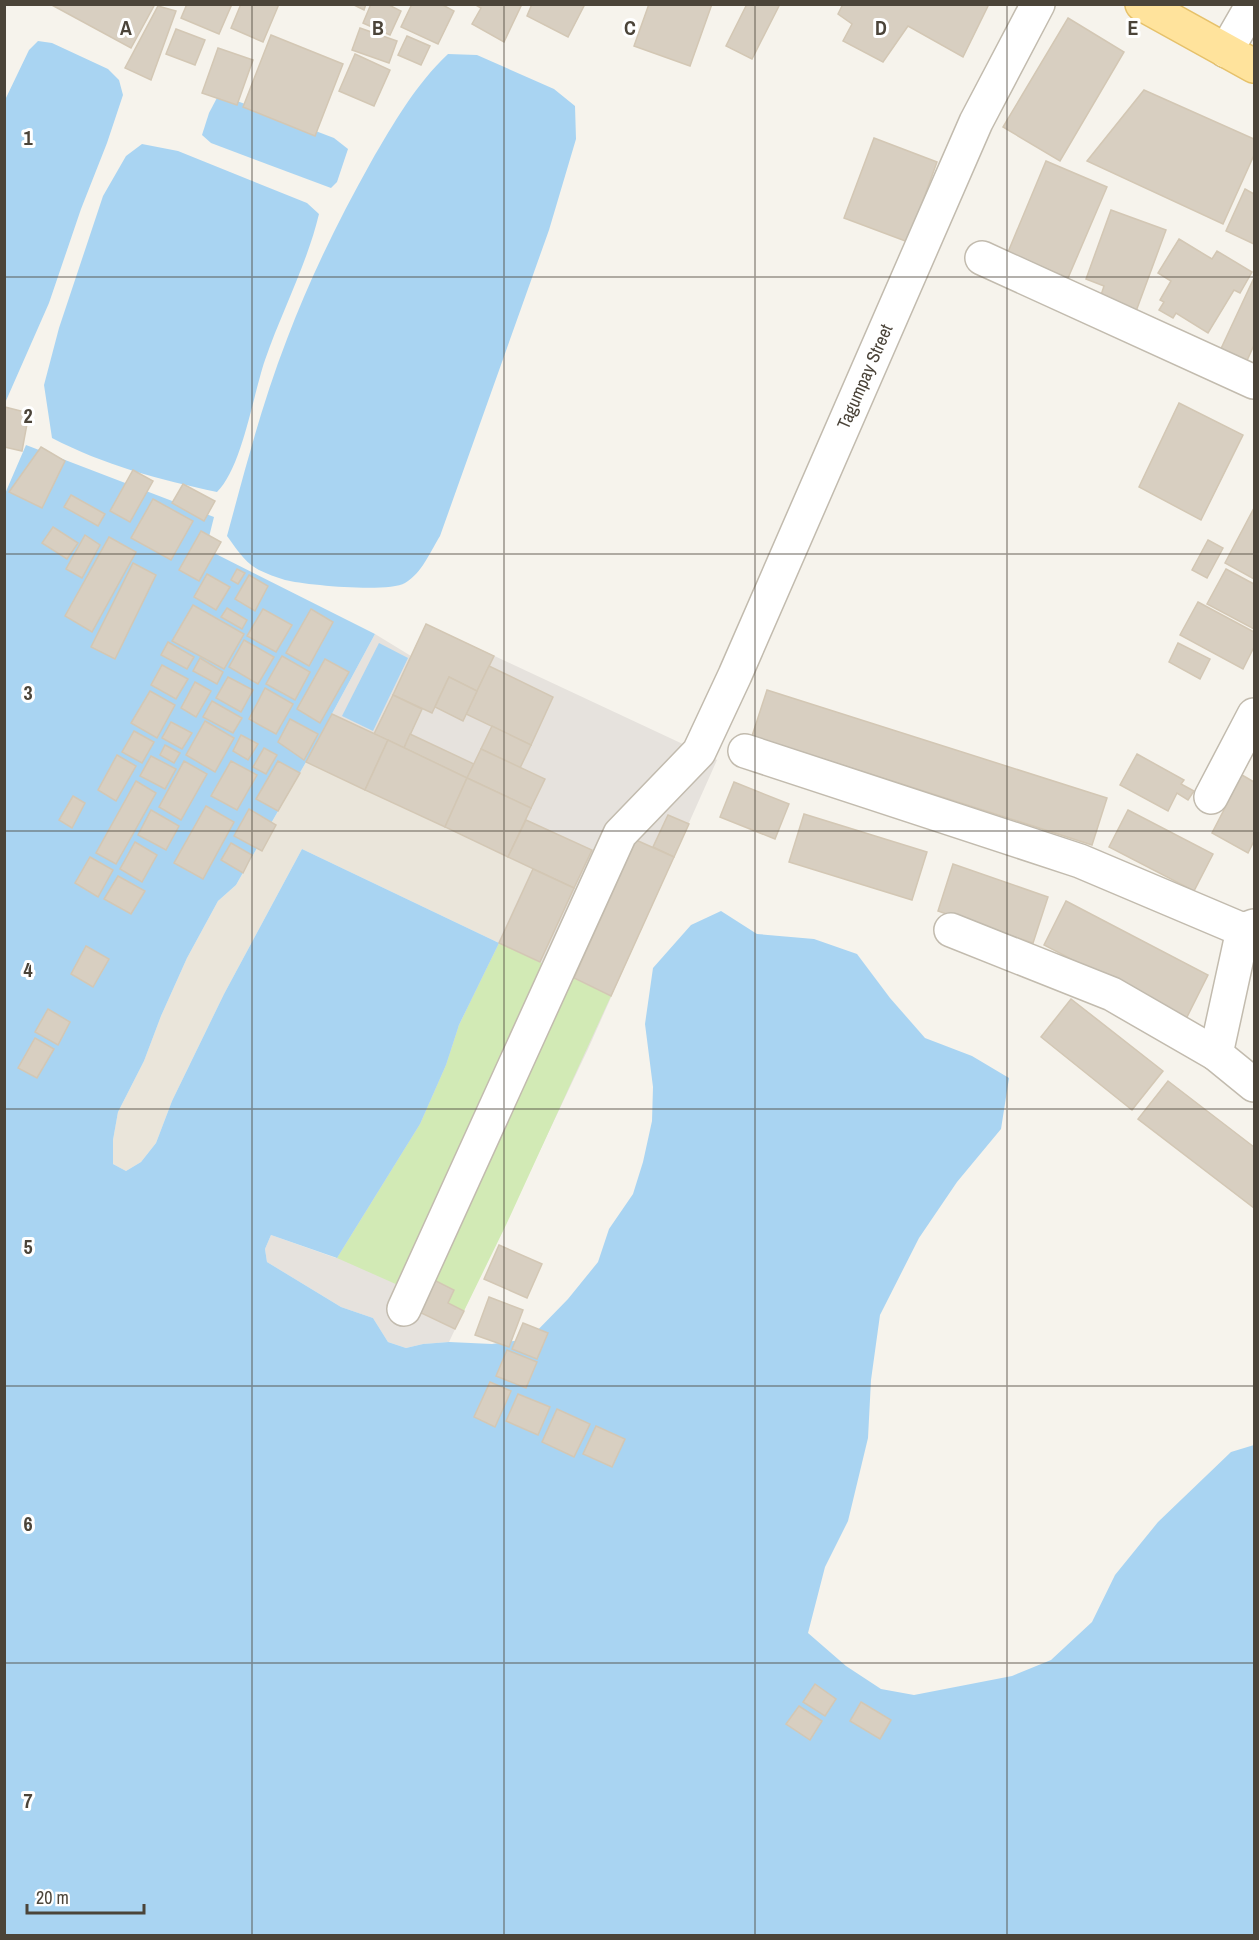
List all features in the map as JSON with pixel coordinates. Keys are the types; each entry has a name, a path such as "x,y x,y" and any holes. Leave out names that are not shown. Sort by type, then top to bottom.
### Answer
{"main road":[{"path":"1142,4 1240,58"}],"street":[{"name":"Tagumpay Street","path":"404,1309 620,834 699,752 740,665 976,122 1038,4"},
{"path":"1240,58 1253,4"},
{"path":"982,258 1254,382"},
{"path":"1211,797 1254,715"},
{"path":"745,751 1080,861 1249,928 1216,1054"},
{"path":"951,930 1112,994 1216,1054 1254,1085"}],"shaded area":[{"path":"426,624 717,760 588,1049 449,1342 406,1348 388,1342 373,1318 341,1307 267,1262 265,1249 271,1235 336,1258 459,1025 532,869 306,762 375,634 411,656"},
{"path":"306,762 533,869 499,943 302,849 224,994 172,1101 156,1143 141,1162 126,1171 113,1164 113,1140 118,1112 144,1061 187,958 218,901 236,885"}],"green space":[{"path":"499,943 611,996 464,1311 448,1303 454,1290 425,1297 337,1258 420,1124 446,1065 459,1025"}],"water":[{"path":"38,41 52,43 108,69 119,80 123,95 49,303 5,403 5,100 29,50"},
{"path":"448,54 477,55 554,89 575,106 576,139 549,230 440,536 421,568 411,579 396,586 365,588 327,586 285,580 254,567 241,555 227,536 262,412 296,316 315,271 348,205 406,105"},
{"path":"219,94 334,138 348,149 337,182 331,188 211,143 202,135 209,113"},
{"path":"142,144 178,151 307,203 319,214 308,251 265,360 240,449 226,481 217,492 133,471 52,438 44,385 59,328 103,196 126,156"},
{"path":"26,445 214,517 206,549 375,634 236,885 218,901 187,958 144,1061 118,1112 113,1140 113,1164 126,1171 141,1162 156,1143 172,1101 224,994 302,849 499,943 459,1025 446,1065 420,1124 337,1258 271,1235 265,1249 267,1262 341,1307 373,1318 388,1342 406,1348 449,1342 492,1344 529,1339 568,1299 598,1262 609,1229 633,1194 652,1121 653,1087 645,1024 653,968 691,925 721,911 757,934 814,939 857,954 890,998 925,1038 972,1056 1009,1078 1001,1129 957,1182 919,1238 880,1315 871,1380 868,1438 848,1521 825,1567 808,1633 846,1666 881,1689 914,1695 1012,1676 1051,1660 1092,1622 1115,1575 1158,1522 1231,1452 1254,1445 1254,1935 5,1936 4,496"},
{"path":"379,643 408,658 373,731 342,716"}],"building":[{"path":"50,4 155,4 131,48"},
{"path":"187,4 232,4 219,34 181,18"},
{"path":"241,4 279,4 263,42 231,28"},
{"path":"352,4 366,4 364,10"},
{"path":"371,4 387,4 401,11 390,35 363,23"},
{"path":"412,4 441,4 454,11 438,44 401,27"},
{"path":"474,4 522,4 504,42 472,24 481,8"},
{"path":"532,4 585,4 568,37 527,16"},
{"path":"649,4 712,4 690,66 634,46"},
{"path":"747,4 780,4 752,59 726,46"},
{"path":"843,4 989,4 963,57 908,26 883,62 843,41 852,24 838,14"},
{"path":"158,6 176,11 151,80 125,68"},
{"path":"1068,18 1124,52 1060,161 1003,127"},
{"path":"360,28 397,41 389,63 352,50"},
{"path":"176,29 205,40 195,65 166,54"},
{"path":"271,35 343,64 315,136 243,107"},
{"path":"407,36 430,46 421,65 398,55"},
{"path":"218,48 253,60 237,105 202,93"},
{"path":"355,54 390,70 374,106 339,91"},
{"path":"1144,90 1254,139 1254,155 1223,224 1087,161"},
{"path":"874,138 937,162 908,242 844,218"},
{"path":"1046,161 1107,187 1068,278 1008,252"},
{"path":"1245,189 1254,194 1254,244 1226,231"},
{"path":"1111,210 1166,230 1135,314 1099,301 1104,286 1086,279"},
{"path":"1179,239 1212,259 1217,251 1252,272 1240,293 1234,290 1208,333 1176,313 1173,318 1159,310 1164,302 1160,300 1171,281 1158,273"},
{"path":"1253,280 1254,345 1245,365 1219,353"},
{"path":"1179,403 1243,435 1201,520 1139,487"},
{"path":"5,407 29,413 22,451 4,447"},
{"path":"41,447 65,461 42,508 9,492"},
{"path":"133,470 153,481 130,522 110,511"},
{"path":"183,484 215,501 204,521 172,503"},
{"path":"71,495 105,514 98,526 64,507"},
{"path":"153,499 193,521 171,560 131,538"},
{"path":"1254,508 1254,579 1225,563"},
{"path":"53,527 78,543 67,559 42,543"},
{"path":"201,531 221,542 199,581 179,570"},
{"path":"85,535 100,545 82,578 66,569"},
{"path":"109,537 136,552 92,632 65,616"},
{"path":"1208,540 1223,548 1207,578 1192,570"},
{"path":"133,563 156,575 115,659 91,647"},
{"path":"237,569 245,573 238,584 231,580"},
{"path":"1226,569 1254,584 1254,629 1207,604"},
{"path":"207,574 230,587 216,610 194,597"},
{"path":"249,575 268,586 255,611 235,599"},
{"path":"1198,602 1254,632 1254,647 1243,669 1180,635"},
{"path":"193,605 244,634 224,669 172,641"},
{"path":"227,608 247,620 242,629 221,617"},
{"path":"263,609 292,625 276,652 247,636"},
{"path":"311,609 333,622 309,666 286,653"},
{"path":"426,624 494,656 477,691 449,677 432,713 393,695"},
{"path":"244,640 274,657 258,684 229,667"},
{"path":"168,642 194,657 187,669 161,655"},
{"path":"1178,643 1210,659 1200,679 1169,662"},
{"path":"282,656 310,672 295,700 266,684"},
{"path":"200,658 223,672 217,684 193,671"},
{"path":"325,659 349,672 320,723 297,709"},
{"path":"162,665 188,679 176,699 151,685"},
{"path":"489,666 553,697 531,745 466,714"},
{"path":"228,677 253,690 241,712 216,698"},
{"path":"449,677 477,691 463,721 435,707"},
{"path":"195,682 211,691 196,717 181,708"},
{"path":"265,688 293,704 276,734 249,719"},
{"path":"767,690 1107,798 1092,845 752,736"},
{"path":"150,691 175,705 157,738 131,723"},
{"path":"393,695 422,709 404,748 374,734"},
{"path":"212,701 242,718 233,733 203,717"},
{"path":"332,714 388,740 365,790 306,762"},
{"path":"290,719 318,734 304,760 278,742"},
{"path":"205,721 234,738 215,772 186,755"},
{"path":"171,722 192,733 182,749 162,738"},
{"path":"492,726 531,745 520,768 481,749"},
{"path":"134,731 154,742 142,763 122,752"},
{"path":"410,734 474,764 467,778 404,748"},
{"path":"241,735 258,744 248,760 233,751"},
{"path":"388,740 467,778 445,827 365,790"},
{"path":"165,745 180,753 174,763 160,755"},
{"path":"264,748 277,755 266,774 253,767"},
{"path":"481,749 545,779 531,808 467,778"},
{"path":"1137,754 1184,780 1181,784 1194,791 1188,800 1177,793 1168,811 1120,785"},
{"path":"117,755 136,766 116,801 98,790"},
{"path":"151,756 176,769 165,789 140,776"},
{"path":"184,761 207,774 181,820 159,807"},
{"path":"231,761 257,775 237,810 211,796"},
{"path":"278,761 300,773 278,811 256,799"},
{"path":"1242,775 1254,782 1254,841 1248,853 1212,833"},
{"path":"467,778 531,808 508,857 445,827"},
{"path":"136,781 156,793 116,864 96,853"},
{"path":"734,782 789,804 775,839 720,817"},
{"path":"73,796 85,803 72,828 59,820"},
{"path":"206,806 234,822 203,879 174,863"},
{"path":"249,809 276,825 262,851 234,836"},
{"path":"151,810 179,826 166,850 138,835"},
{"path":"1128,810 1213,854 1194,891 1109,847"},
{"path":"804,814 927,852 912,900 789,862"},
{"path":"668,815 689,824 674,857 653,847"},
{"path":"526,820 592,850 574,888 508,857"},
{"path":"636,840 674,857 611,996 574,978"},
{"path":"135,842 157,855 142,882 120,869"},
{"path":"231,843 252,855 243,873 221,860"},
{"path":"90,857 113,870 98,897 75,883"},
{"path":"953,864 1048,897 1033,943 938,911"},
{"path":"533,869 574,888 540,962 499,943"},
{"path":"118,876 145,891 131,914 104,899"},
{"path":"1066,901 1208,975 1186,1019 1044,945"},
{"path":"86,946 109,959 93,987 71,974"},
{"path":"1071,999 1163,1071 1132,1110 1041,1037"},
{"path":"48,1009 70,1022 58,1045 35,1032"},
{"path":"35,1038 54,1049 37,1078 18,1068"},
{"path":"1168,1081 1254,1147 1254,1208 1138,1119"},
{"path":"499,1245 542,1264 527,1298 484,1279"},
{"path":"432,1279 454,1290 448,1303 464,1311 455,1329 417,1311"},
{"path":"489,1297 523,1310 509,1347 475,1335"},
{"path":"523,1323 548,1333 537,1359 512,1349"},
{"path":"507,1350 537,1362 526,1388 496,1376"},
{"path":"490,1382 511,1391 495,1427 474,1417"},
{"path":"518,1394 550,1407 538,1435 506,1421"},
{"path":"557,1409 590,1424 574,1457 542,1442"},
{"path":"596,1426 625,1439 612,1467 583,1454"},
{"path":"815,1684 836,1699 825,1716 803,1702"},
{"path":"861,1702 891,1720 880,1739 850,1721"},
{"path":"799,1706 822,1721 810,1740 786,1724"}]}
